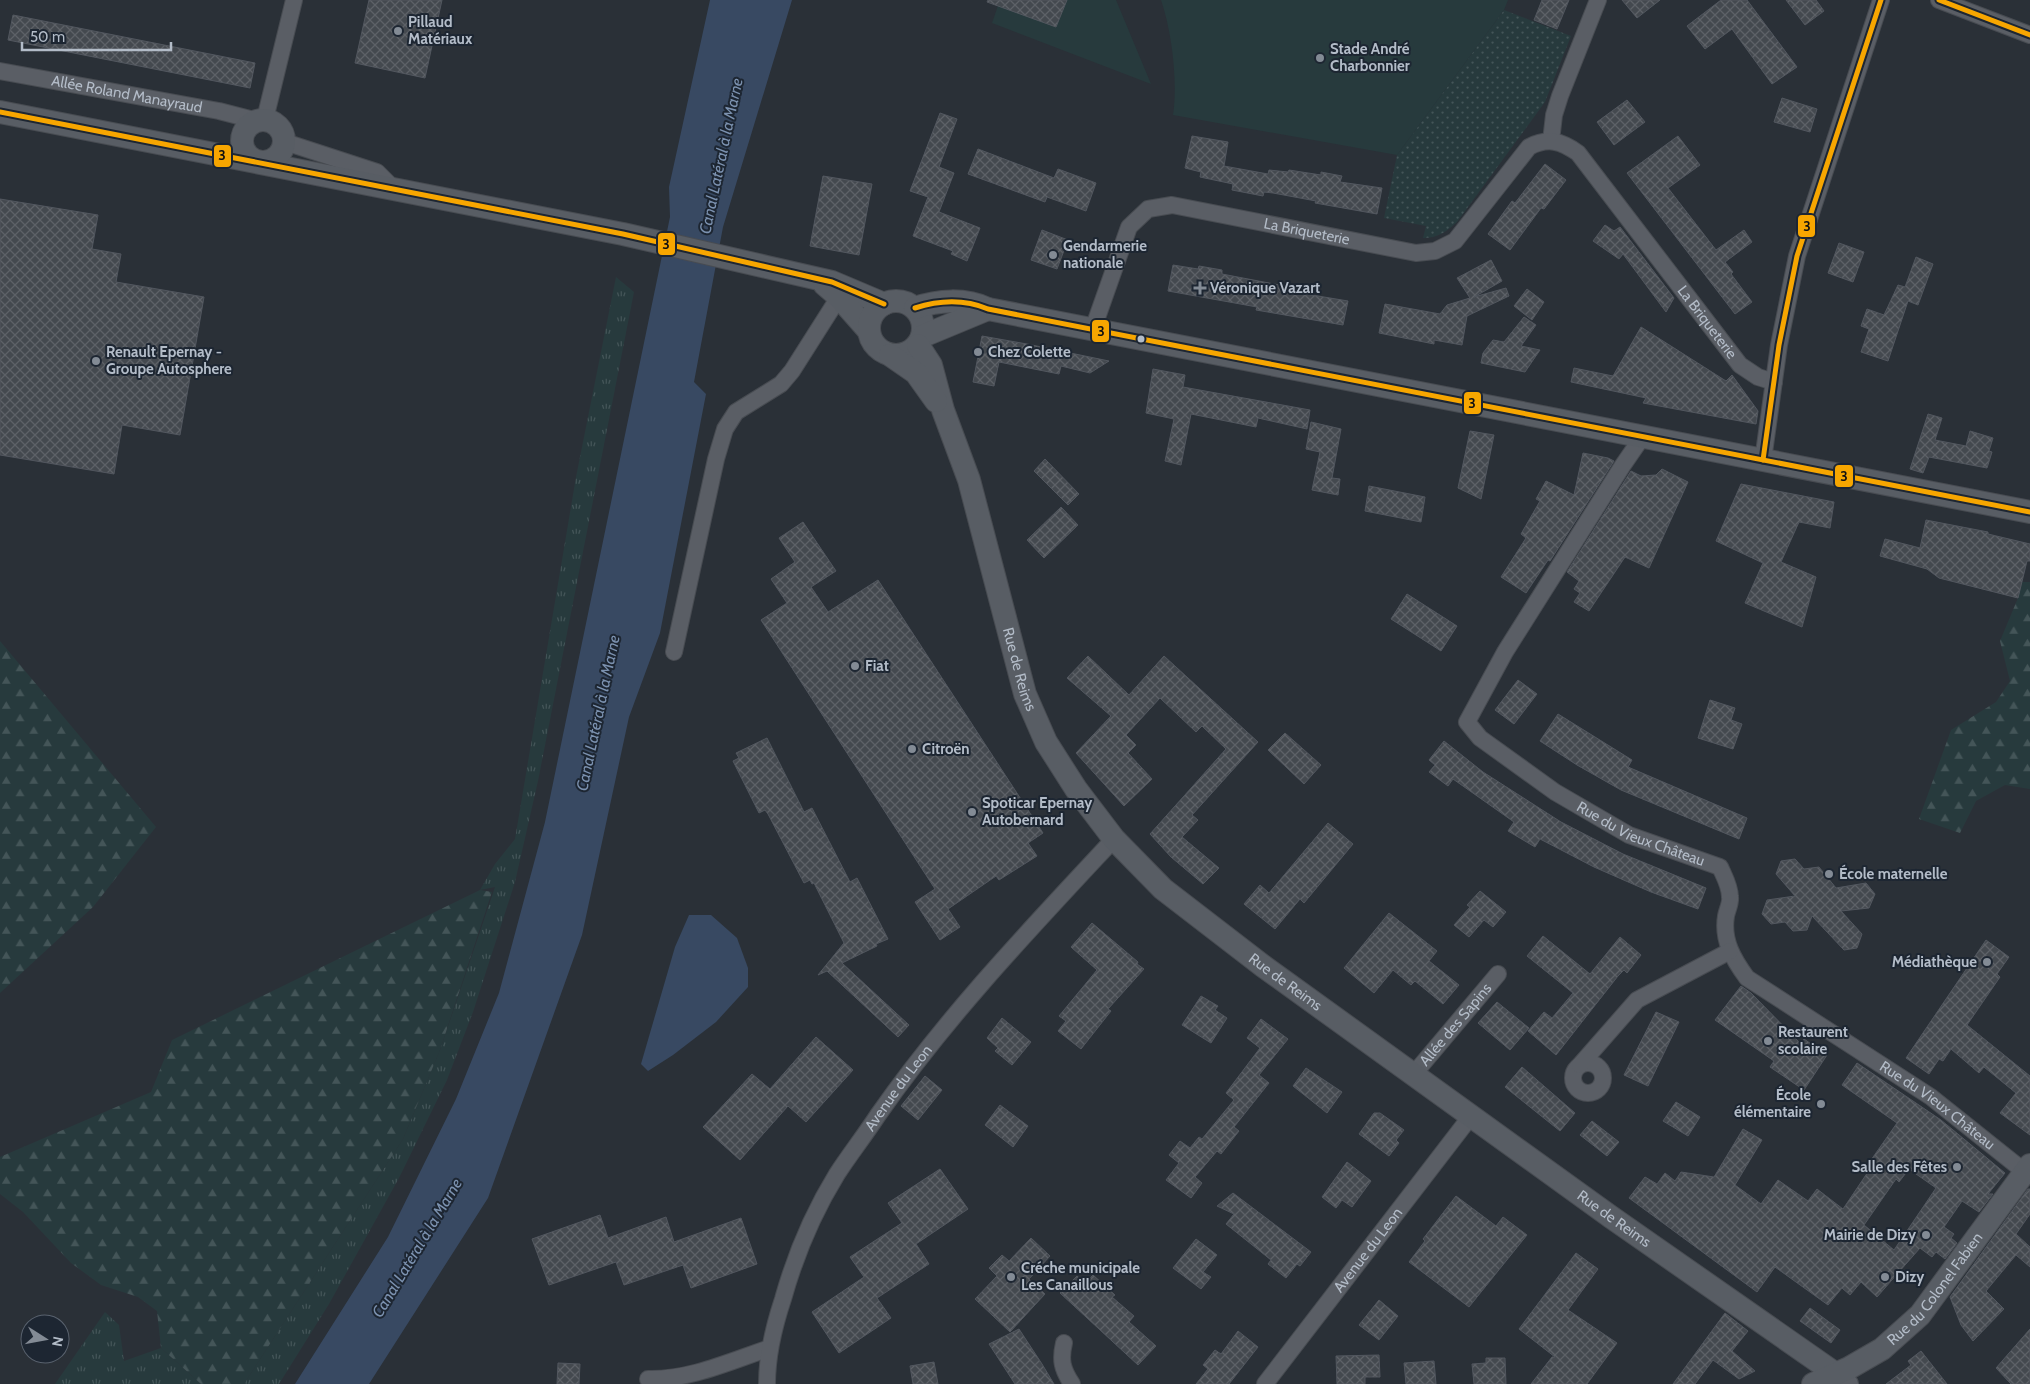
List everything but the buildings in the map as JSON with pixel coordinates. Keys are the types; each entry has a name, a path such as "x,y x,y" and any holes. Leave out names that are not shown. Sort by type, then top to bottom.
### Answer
{"main road":[{"path":"0,112 623,234 832,282 884,304"},
{"path":"260,120 279,127 284,142 282,151 271,162 262,162 248,156 242,146 247,128 260,120"},
{"path":"204,151 242,146"},
{"path":"802,274 828,286 869,331"},
{"path":"921,341 924,326 921,316 915,308 906,302 895,300 875,310 870,320 869,331 872,342 880,350 890,355 906,354 921,341 988,309"},
{"path":"915,308 930,303 956,301 975,303 988,309 2030,512"},
{"name":"Rue de Reims","path":"921,341 931,365 943,410 976,506 1025,694 1046,742 1076,789 1114,839 1163,889 1263,966 1611,1217 1842,1379"},
{"name":"Rue de Reims","path":"890,355 916,373 943,410"},
{"name":"Rue du Colonel Fabien","path":"1813,1384 1842,1379 1882,1349 1920,1315 2028,1171"}],"street":[{"path":"260,120 294,0"},
{"path":"1551,141 1554,115 1560,96 1598,0"},
{"path":"1764,460 1774,382 1797,256 1881,0"},
{"path":"1939,0 2030,35"},
{"name":"Allée Roland Manayraud","path":"0,71 260,120"},
{"name":"La Briqueterie","path":"1093,329 1129,227 1148,209 1172,204 1416,253 1425,253 1435,251 1455,241 1529,147 1541,141 1551,141 1569,146 1578,153 1740,365 1758,377 1774,382"},
{"path":"284,142 377,172 395,190"},
{"path":"674,652 716,459 725,429 736,412 781,384 840,297"},
{"name":"Rue du Vieux Château","path":"1644,436 1623,465 1505,652 1467,722 1480,738 1555,792 1629,835 1720,867 1731,898 1726,915 1725,931 1730,951 1747,978 1931,1097 2028,1171"},
{"name":"Avenue du Leon","path":"767,1384 770,1348 786,1287 799,1250 817,1209 837,1174 912,1067 1010,950 1114,839"},
{"path":"1580,1065 1637,1000 1730,951"},
{"name":"Allée des Sapins","path":"1413,1075 1498,974"},
{"name":"Avenue du Leon","path":"1265,1384 1471,1116"},
{"path":"1064,1343 1061,1355 1063,1370 1072,1384"},
{"path":"648,1378 668,1379 692,1374 770,1348"}],"green space":[{"path":"1000,0 1116,0 1151,84 992,23"},
{"name":"Stade André Charbonnier","path":"1161,0 1508,0 1504,10 1397,155 1173,115 1175,88 1173,57"},
{"path":"1504,10 1571,36 1545,102 1457,222 1442,234 1423,238 1426,226 1384,218 1397,155"},
{"path":"616,277 634,292 538,781 515,882 473,1012 447,1080 399,1178 329,1304 279,1384 244,1384 403,1139 440,1050 495,887 480,890 495,864 515,839 576,477"},
{"path":"2022,582 2030,582 2030,789 2005,785 1976,801 1960,833 1919,819 1951,730 1996,702 2010,681 2000,641 2018,598"},
{"path":"0,641 156,827 93,907 0,993"},
{"path":"480,890 492,892 440,1050 403,1139 244,1384 201,1384 161,1348 157,1311 138,1297 101,1285 71,1263 23,1212 0,1194 0,1157 151,1092 172,1040"},
{"path":"105,1312 119,1325 124,1361 161,1348 201,1384 55,1384"}],"water":[{"name":"Canal Latéral à la Marne","path":"710,0 792,0 723,227 694,382 706,394 660,633 629,717 582,935 488,1198 369,1384 295,1384 388,1237 456,1099 499,993 545,822 670,217 669,187"},
{"path":"689,915 711,915 737,938 748,968 748,987 716,1022 673,1055 648,1071 641,1064 675,947"}],"transit line":[{"name":"3","path":"1763,460 1779,345 1797,256 1881,0"},
{"name":"3","path":"1939,0 2030,35"},
{"name":"3","path":"0,112 623,234 832,282 884,304"},
{"name":"3","path":"915,308 934,303 961,302 988,309 2030,512"}],"place":[{"name":"Pillaud Matériaux","path":"398,31"},
{"name":"Stade André Charbonnier","path":"1320,58"},
{"name":"Gendarmerie nationale","path":"1053,255"},
{"name":"Véronique Vazart","path":"1200,288"},
{"name":"Chez Colette","path":"978,352"},
{"name":"Renault Epernay - Groupe Autosphere","path":"96,361"},
{"name":"Fiat","path":"855,666"},
{"name":"Citroën","path":"912,749"},
{"name":"Spoticar Epernay Autobernard","path":"972,812"},
{"name":"École maternelle","path":"1829,874"},
{"name":"Médiathèque","path":"1987,962"},
{"name":"Restaurent scolaire","path":"1768,1041"},
{"name":"École élémentaire","path":"1821,1104"},
{"name":"Salle des Fêtes","path":"1957,1167"},
{"name":"Mairie de Dizy","path":"1926,1235"},
{"name":"Créche municipale Les Canaillous","path":"1011,1277"},
{"name":"Dizy","path":"1885,1277"}]}
